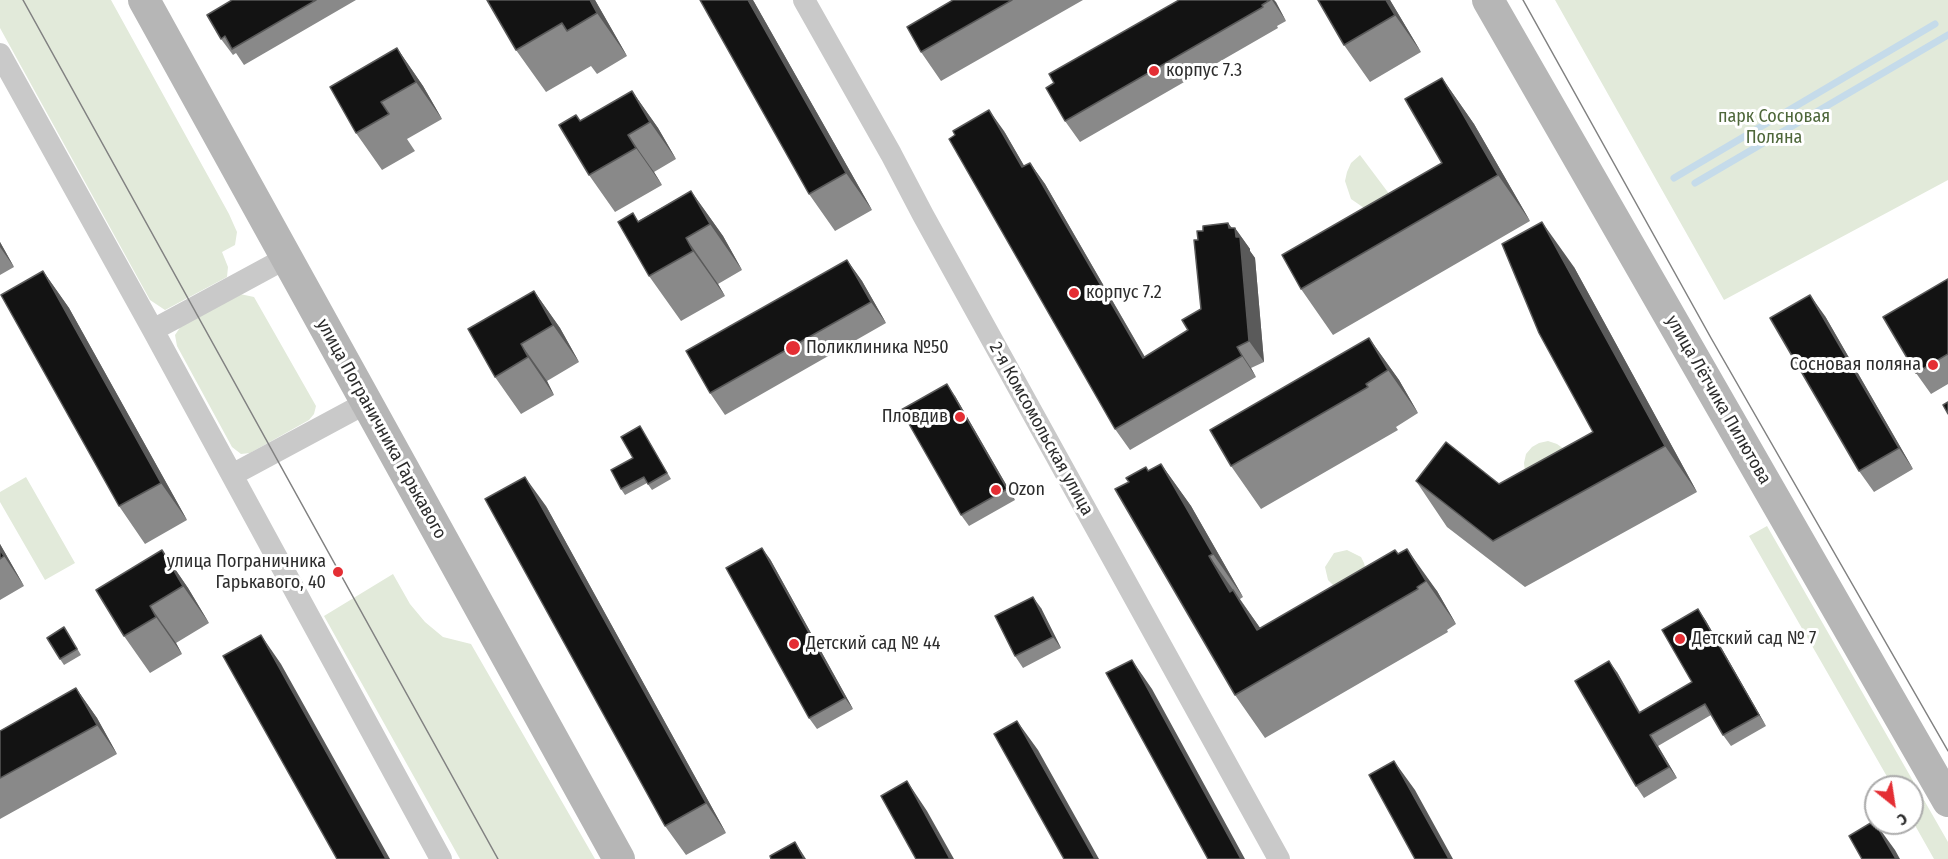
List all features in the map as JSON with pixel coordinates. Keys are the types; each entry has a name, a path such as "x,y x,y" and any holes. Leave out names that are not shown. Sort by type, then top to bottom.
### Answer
{"street":[{"name":"улица Пограничника Гарькавого","path":"144,0 619,859"},
{"name":"2-я Комсомольская улица","path":"804,0 1279,859"},
{"name":"улица Лётчика Пилютова","path":"1488,0 1948,801"},
{"path":"0,54 441,859"},
{"path":"153,330 286,258"},
{"path":"232,475 366,403"}],"green space":[{"path":"0,0 111,0 237,232 235,245 222,252 228,267 227,277 165,310 150,300 0,28"},
{"name":"парк Сосновая Поляна","path":"1555,0 1948,0 1948,180 1724,300"},
{"path":"1360,155 1396,203 1367,210 1351,199 1345,181 1351,163"},
{"path":"240,294 254,297 316,406 309,420 250,453 241,454 232,447 177,346 175,335 181,326"},
{"path":"1548,441 1564,449 1525,472 1526,454 1532,447"},
{"path":"26,477 75,563 45,580 0,502 0,492"},
{"path":"1767,526 1910,775 1886,775 1749,536"},
{"path":"1347,550 1361,557 1366,571 1336,588 1328,580 1325,567 1334,553"},
{"path":"393,574 410,604 425,622 443,637 471,644 595,859 460,859 324,616"},
{"path":"1924,800 1948,842 1948,859 1934,859 1920,835 1924,835"}],"building":[{"path":"232,0 316,0 232,49 225,36 221,39 207,15"},
{"path":"487,0 590,0 597,13 567,31 562,23 516,50"},
{"path":"700,0 748,0 846,173 809,194"},
{"path":"953,0 1012,0 921,52 907,27"},
{"path":"1179,0 1270,0 1262,5 1263,7 1065,121 1046,88 1054,83 1049,74"},
{"path":"1318,0 1386,0 1395,15 1344,45"},
{"path":"397,48 416,82 381,102 389,114 356,133 330,87"},
{"path":"1442,78 1498,175 1301,289 1282,255 1442,163 1405,99"},
{"path":"632,91 650,122 628,135 636,148 589,175 559,125 576,115 580,121"},
{"name":"корпус 7.2","path":"989,110 1022,167 1030,163 1143,358 1188,330 1182,320 1201,309 1194,240 1198,240 1197,231 1203,231 1203,226 1228,223 1229,228 1235,228 1236,237 1240,237 1249,341 1237,347 1242,356 1115,429 949,139 955,135 953,131"},
{"path":"691,191 710,224 686,238 693,251 649,276 618,222 633,213 638,222"},
{"path":"1542,222 1665,446 1493,541 1416,481 1446,442 1499,484 1593,432 1539,333 1502,244"},
{"path":"847,260 871,302 710,393 686,351"},
{"path":"43,271 161,483 119,506 1,295"},
{"path":"1948,279 1948,354 1916,373 1883,317"},
{"path":"534,291 553,325 521,344 528,357 495,377 468,329"},
{"path":"1810,295 1899,448 1859,471 1770,318"},
{"path":"1369,338 1388,370 1366,384 1368,387 1231,466 1210,430"},
{"path":"947,384 1007,489 961,515 901,410"},
{"path":"1948,402 1948,414 1943,405"},
{"path":"640,426 667,473 648,484 644,477 621,489 611,470 633,458 621,437"},
{"path":"1161,464 1213,554 1209,556 1230,592 1233,590 1257,630 1395,550 1398,554 1407,549 1426,581 1417,587 1418,589 1235,695 1115,489 1129,482 1126,478 1146,467 1148,471"},
{"path":"525,477 706,803 665,826 485,499"},
{"name":"Детский сад № 44","path":"762,548 845,698 809,718 726,568"},
{"path":"162,550 183,586 150,606 156,617 124,636 96,590"},
{"path":"1033,597 1053,637 1015,656 995,616"},
{"path":"1698,609 1759,715 1723,735 1705,704 1650,735 1669,767 1636,786 1575,681 1609,661 1639,713 1692,682 1662,630"},
{"path":"64,627 77,649 60,659 47,638"},
{"path":"261,635 386,859 337,859 223,656"},
{"path":"1132,660 1241,859 1208,859 1106,673"},
{"path":"76,688 97,725 0,778 0,731"},
{"path":"1017,721 1095,859 1064,859 994,734"},
{"path":"1394,761 1449,859 1415,859 1369,775"},
{"path":"907,781 950,859 916,859 881,796"},
{"path":"1864,827 1864,835 1882,835 1896,859 1862,859 1849,836"},
{"path":"795,842 804,859 771,859 770,856"}],"waterway":[{"path":"1674,178 1935,24"},
{"path":"1695,183 1948,35"}],"tram line":[{"path":"23,0 498,859"},
{"path":"1523,0 1711,338 1948,751"}],"place":[{"name":"корпус 7.3","path":"1154,71"},
{"name":"корпус 7.2","path":"1074,293"},
{"name":"Поликлиника №50","path":"793,348"},
{"name":"Сосновая поляна","path":"1933,365"},
{"name":"Пловдив","path":"960,417"},
{"name":"Ozon","path":"996,490"},
{"name":"улица Пограничника Гарькавого, 40","path":"338,572"},
{"name":"Детский сад № 7","path":"1680,639"},
{"name":"Детский сад № 44","path":"794,644"}]}
